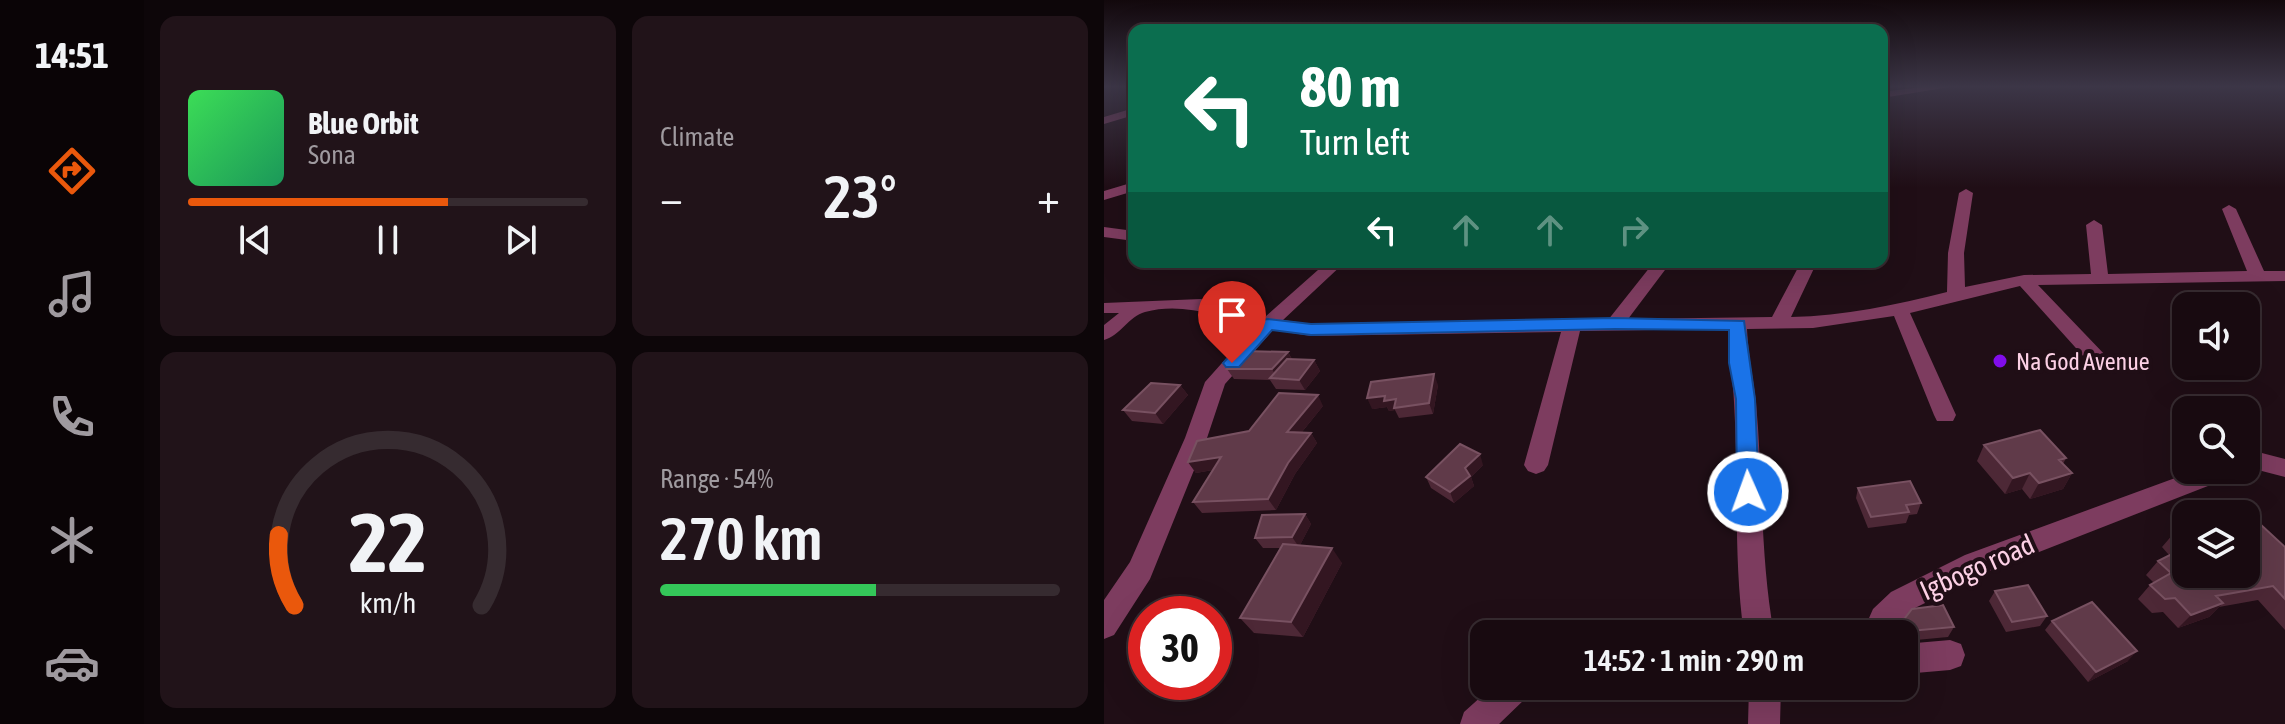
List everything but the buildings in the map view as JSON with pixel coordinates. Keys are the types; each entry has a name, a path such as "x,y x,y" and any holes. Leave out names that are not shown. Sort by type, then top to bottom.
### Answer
{"street":[{"path":"1104,196 1128,188"},
{"path":"1956,296 1956,253 1966,193"},
{"path":"2229,209 2258,277"},
{"path":"2094,225 2100,278"},
{"path":"1104,232 1128,235"},
{"path":"1104,625 1140,570 1196,438 1215,382 1268,324 1330,268"},
{"path":"1615,323 1658,268"},
{"path":"1779,322 1806,268"},
{"path":"1104,308 1201,304 1268,324 1311,330 1615,323 1738,324 1835,320 1900,310 2024,280 2285,276"},
{"path":"2024,280 2100,362"},
{"path":"1104,334 1140,305"},
{"path":"1900,310 1945,415"},
{"path":"1738,324 1738,363 1745,399 1751,585 1757,620"},
{"path":"1536,465 1572,326"},
{"path":"2260,462 2285,468"},
{"name":"Igbogo road","path":"1883,620 1901,601 1975,564 2186,484"},
{"path":"1918,658 1950,655"},
{"path":"1476,724 1501,700"},
{"path":"1764,724 1765,700"}],"place":[{"name":"Na God Avenue","path":"2000,361"}],"route":[{"path":"1232,363 1268,324 1311,330 1615,323 1738,324 1738,363 1745,399 1748,492"}]}
